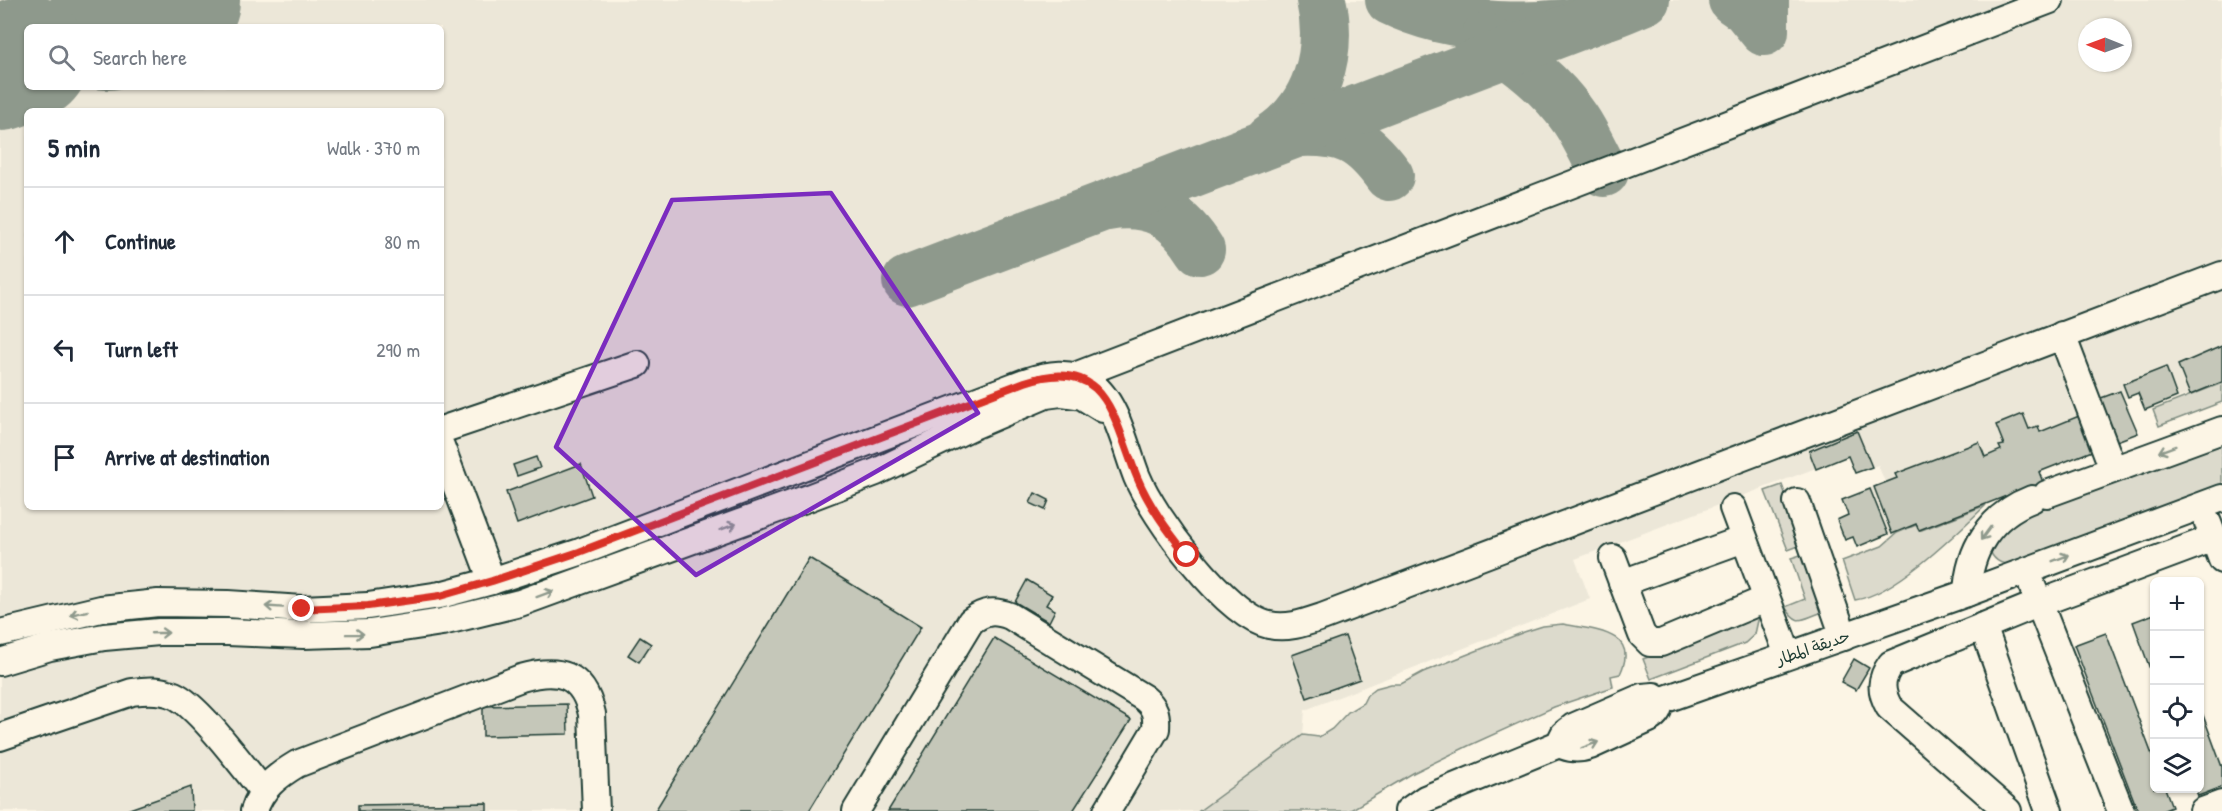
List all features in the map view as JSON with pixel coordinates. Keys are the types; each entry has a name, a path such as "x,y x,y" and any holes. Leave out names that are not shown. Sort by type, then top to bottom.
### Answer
{"street":[{"path":"1075,376 2050,0"},
{"path":"0,633 101,609 158,603 228,604 302,609 368,606 440,596 590,548 1025,382 1058,374 1075,376 1092,384 1105,398 1142,487 1161,520 1187,555 1226,597 1247,615 1266,624 1289,626 1322,617 2222,275"},
{"path":"2062,335 2113,469"},
{"path":"444,429 637,364"},
{"path":"0,662 50,647 104,636 194,632 303,635 370,633 442,622 520,603 808,498 876,472 973,426 1046,395 1061,393 1082,396 1114,415"},
{"path":"1967,593 1972,560 1978,544 2006,512 2040,496 2222,430"},
{"path":"444,454 492,581"},
{"path":"1797,502 1844,636"},
{"path":"2008,811 1889,707 1881,686 1884,674 1892,664 2040,603 2218,549 2212,502"},
{"name":"حديقة المطار","path":"1408,811 1425,799 1559,744 1564,734 1573,727 1642,696 1654,696 1660,701 1967,593 2212,502"},
{"path":"1733,508 1788,656"},
{"path":"1622,583 1744,539"},
{"path":"1613,558 1642,635 1653,644 1661,643 1766,599"},
{"path":"2024,572 2037,594 2121,811"},
{"path":"856,811 971,621 982,612 997,611 1010,616 1144,698 1153,706 1157,717 1156,729 1107,811"},
{"path":"1983,626 2049,811"},
{"path":"0,736 132,692 152,690 173,694 190,705 258,801 278,775 297,764 521,678 548,672 569,677 584,690 589,700 592,714 596,811"},
{"path":"2203,811 2222,804"}],"highlighted area":[{"path":"831,193 978,413 696,575 556,447 672,200"}],"shaded area":[{"path":"0,0 2222,0 2222,382 2145,410 2138,393 2123,399 2138,433 2039,472 2043,482 1919,530 1916,524 1857,547 1853,537 1845,540 1837,520 1848,515 1842,500 1885,482 1878,465 1855,473 1848,456 1575,559 1590,599 1305,710 1303,735 1199,811 0,811"},
{"path":"2222,383 2222,402 2159,426 2153,410"},
{"path":"2212,443 2222,443 2222,485 2017,564 1999,562 1991,553 1989,548 2002,524"},
{"path":"1782,485 1804,544 1788,550 1765,491"},
{"path":"1986,505 1943,546 1907,575 1871,596 1855,600 1842,561 1882,546 1897,533 1916,525 1919,531"},
{"path":"1807,553 1822,611 1800,620 1793,617 1785,607 1805,599 1791,558"},
{"path":"1759,616 1755,634 1745,643 1651,679 1643,659"},
{"path":"1563,624 1600,631 1619,641 1624,649 1625,660 1620,674 1611,676 1613,687 1554,707 1468,746 1413,773 1349,811 1199,811 1303,735 1319,737 1332,729 1348,712 1363,703 1367,695 1376,688 1401,684 1423,672 1524,632 1543,626"}],"building":[{"path":"2222,346 2222,382 2190,395 2178,365"},
{"path":"2166,367 2177,397 2145,410 2138,393 2128,397 2123,384"},
{"path":"2120,391 2138,433 2109,444 2093,401"},
{"path":"2023,414 2029,429 2038,426 2040,432 2084,414 2097,449 2039,472 2052,505 2036,511 2027,488 1919,530 1916,524 1892,534 1874,487 1897,478 1895,474 1979,442 1985,457 2001,450 1999,446 2004,445 1996,425"},
{"path":"1857,431 1872,467 1855,473 1848,456 1816,469 1809,451"},
{"path":"536,457 540,468 517,476 513,465"},
{"path":"581,464 592,496 517,524 506,492"},
{"path":"1870,489 1888,534 1857,547 1853,537 1845,540 1837,520 1848,515 1842,500"},
{"path":"1035,493 1049,500 1045,510 1030,503"},
{"path":"809,558 921,627 809,811 655,811"},
{"path":"1027,580 1052,595 1046,605 1055,610 1049,622 1015,602"},
{"path":"2150,616 2150,669 2133,622"},
{"path":"2106,633 2150,749 2150,793 2167,793 2172,807 2162,811 2138,811 2074,645"},
{"path":"1345,636 1360,679 1307,698 1292,655"},
{"path":"640,637 651,644 639,662 628,655"},
{"path":"994,638 1131,720 1073,811 888,811"},
{"path":"1854,659 1869,668 1856,690 1841,682"},
{"path":"567,704 568,734 483,736 483,706"},
{"path":"2204,718 2222,767 2222,787 2198,796 2197,793 2204,793"},
{"path":"191,787 192,811 124,811"},
{"path":"487,803 487,811 358,811 358,805"}],"taxiway":[{"path":"1270,139 1286,127 1299,112 1318,78 1325,40 1321,0"},
{"path":"1390,0 1440,18 1468,23 1525,27 1581,21 1612,13 1645,0"},
{"path":"1733,0 1746,9 1764,31 1764,0"},
{"path":"907,281 1606,15"},
{"path":"1485,38 1522,64 1556,95 1579,125 1604,172"},
{"path":"1299,132 1328,133 1351,139 1370,153 1389,176"},
{"path":"1107,206 1137,205 1161,212 1182,227 1200,250"}],"runway":[{"path":"115,24 177,0"},
{"path":"0,68 24,59"}],"route":[{"path":"302,609 368,606 440,596 492,581 579,552 1025,382 1042,376 1058,374 1075,376 1092,384 1105,398 1114,415 1138,479 1151,504 1187,555"}]}
